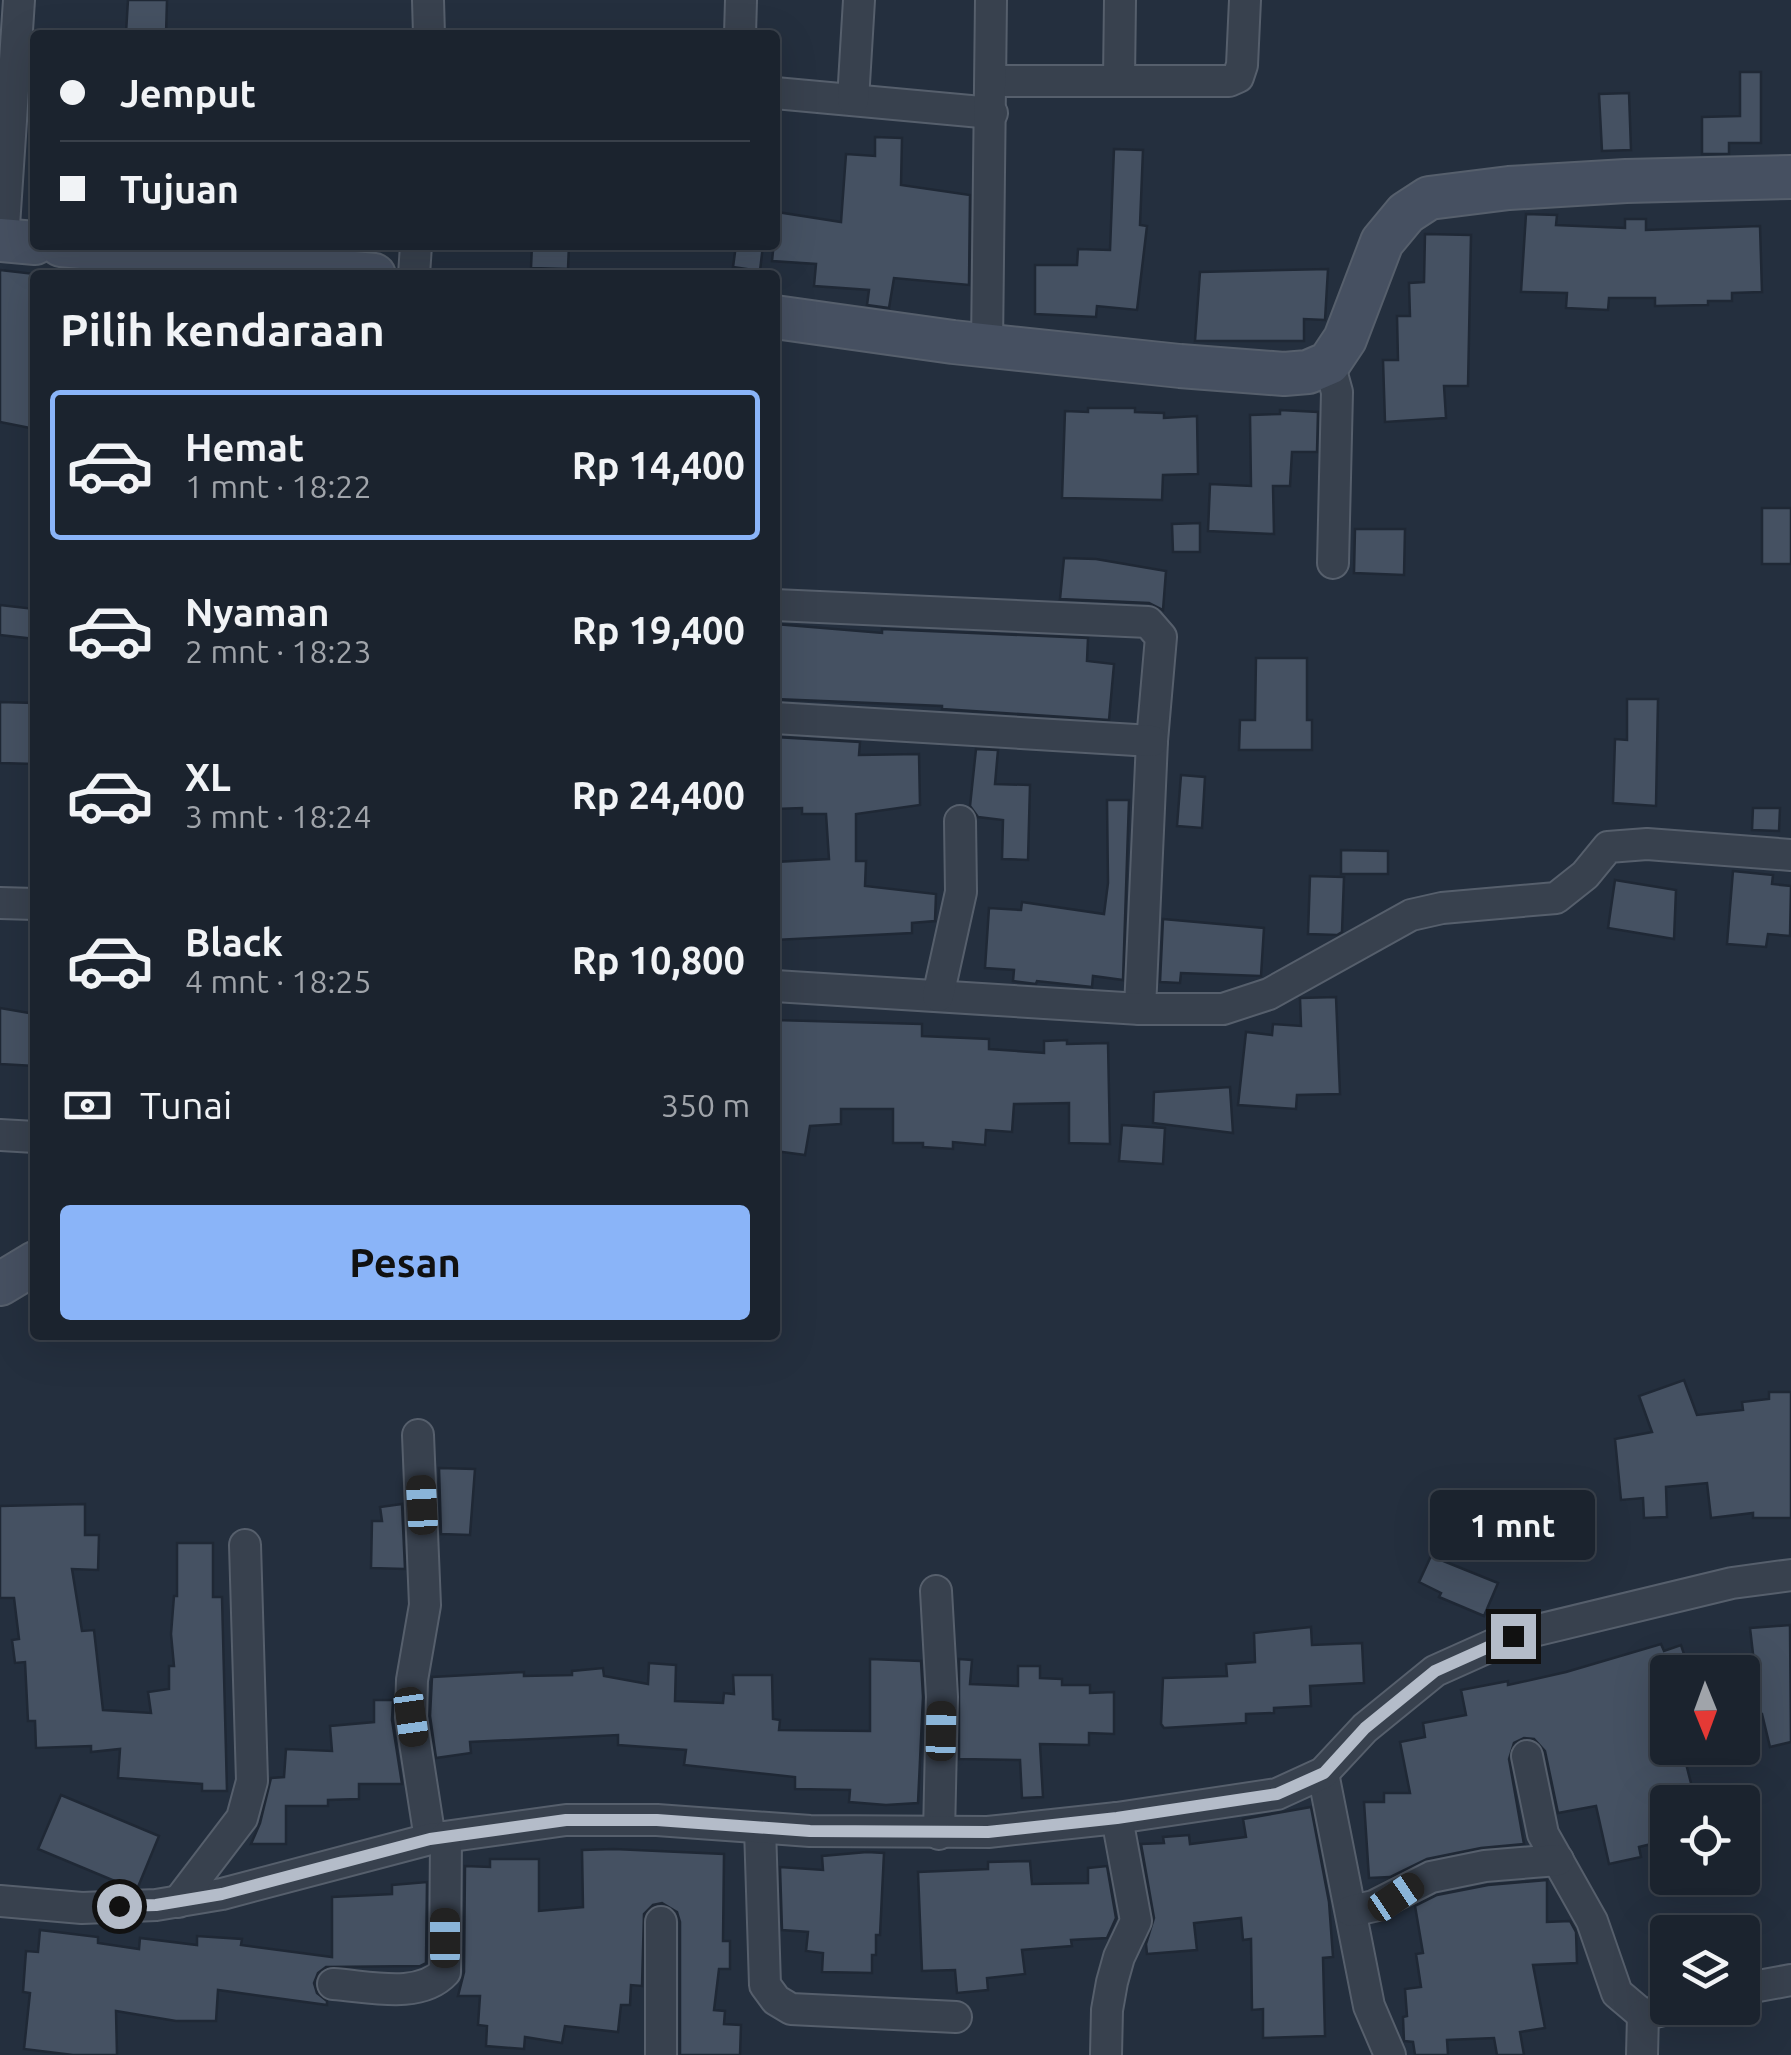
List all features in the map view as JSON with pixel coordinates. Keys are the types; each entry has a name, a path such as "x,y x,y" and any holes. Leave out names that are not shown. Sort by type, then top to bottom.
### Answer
{"main road":[{"path":"780,318 988,346 1284,374 1308,372 1329,363 1345,340 1382,242 1406,213 1429,198 1626,180 1791,177"},
{"path":"82,250 135,263 274,270"},
{"path":"0,1284 30,1266"}],"street":[{"path":"13,241 20,0"},
{"path":"428,0 429,30"},
{"path":"740,30 741,0"},
{"path":"853,100 859,0"},
{"path":"988,346 990,0"},
{"path":"1120,0 1120,79"},
{"path":"992,82 1229,82 1238,77 1242,65 1245,0"},
{"path":"780,93 992,113"},
{"path":"1329,363 1338,392 1333,563"},
{"path":"780,605 1148,622 1161,637 1152,741 1140,1009"},
{"path":"780,718 1152,741"},
{"path":"938,996 961,892 960,821"},
{"path":"780,986 1140,1009 1222,1009 1269,994 1410,915 1442,908 1556,898 1571,888 1608,847 1647,844 1791,855"},
{"path":"0,903 30,904"},
{"path":"0,1134 30,1137"},
{"path":"332,1984 413,1989 434,1983 445,1972 438,1838 411,1717 412,1680 425,1605 418,1435"},
{"path":"178,1902 242,1818 252,1781 245,1544"},
{"path":"0,1900 82,1908 178,1902 438,1838 566,1820 657,1820 939,1834 1117,1818 1277,1794 1324,1773 1365,1728 1435,1671 1513,1636 1732,1583 1791,1575"},
{"path":"936,1591 942,1697 939,1834"},
{"path":"1528,1756 1540,1824 1592,1921 1617,1993 1650,2008"},
{"path":"1324,1773 1369,2006 1390,2055"},
{"path":"1106,2055 1112,1982 1136,1921 1117,1818"},
{"path":"760,1828 765,1986 776,2000 791,2010 956,2017"},
{"path":"1351,1911 1396,1897 1430,1876 1558,1860"},
{"path":"660,1922 660,2055"},
{"path":"1760,1986 1791,1980"},
{"path":"1642,2055 1652,2025"}],"building":[{"path":"128,0 167,0 166,30 126,30"},
{"path":"1740,72 1761,72 1761,143 1729,143 1729,154 1702,154 1702,117 1740,116"},
{"path":"1629,93 1631,150 1602,151 1599,94"},
{"path":"875,137 902,138 901,185 970,195 969,285 894,278 889,308 867,305 869,290 814,286 816,264 772,261 773,250 780,250 780,212 841,222 846,154 875,156"},
{"path":"1114,149 1143,150 1140,225 1147,226 1137,310 1097,306 1096,317 1035,314 1035,265 1077,265 1078,249 1110,250"},
{"path":"1526,214 1557,215 1556,225 1625,228 1625,219 1646,219 1646,230 1760,226 1762,292 1732,293 1732,301 1708,301 1708,305 1655,306 1655,298 1609,298 1608,310 1566,308 1567,293 1521,292"},
{"path":"1425,234 1471,235 1468,386 1444,386 1446,418 1385,422 1383,360 1398,360 1397,316 1410,316 1409,283 1424,282"},
{"path":"532,250 569,250 568,269 531,268"},
{"path":"735,250 762,250 760,270 733,267"},
{"path":"1328,269 1325,320 1304,319 1304,341 1195,341 1200,272"},
{"path":"0,270 30,273 30,428 0,422"},
{"path":"1088,408 1135,408 1135,412 1164,413 1164,418 1197,416 1198,474 1163,475 1162,500 1062,498 1065,411 1088,412"},
{"path":"1280,410 1318,412 1317,452 1292,452 1290,486 1273,486 1274,534 1208,531 1210,484 1251,486 1250,415 1280,414"},
{"path":"1762,508 1791,508 1791,564 1762,564"},
{"path":"1200,523 1200,552 1173,552 1172,524"},
{"path":"1355,529 1405,529 1404,575 1354,573"},
{"path":"1064,558 1096,559 1166,571 1163,610 1149,603 1060,599"},
{"path":"0,605 30,608 30,638 0,635"},
{"path":"780,624 882,633 882,629 1088,638 1087,661 1114,664 1109,720 942,706 780,699"},
{"path":"1256,658 1307,658 1307,720 1312,720 1312,750 1239,750 1240,720 1255,720"},
{"path":"1627,699 1658,699 1656,806 1613,803 1615,739 1627,740"},
{"path":"0,702 30,703 30,764 0,763"},
{"path":"780,737 860,742 859,755 919,754 920,805 856,814 856,861 866,861 865,886 936,894 935,921 912,923 912,933 780,940 780,862 829,859 826,814 802,814 802,808 780,809"},
{"path":"976,749 998,750 995,784 1030,785 1028,860 1002,859 1003,820 978,817 970,806"},
{"path":"1181,775 1205,777 1202,828 1177,826"},
{"path":"1107,800 1129,800 1123,980 1093,976 1092,987 1037,981 1036,984 1013,981 1014,970 985,968 989,908 1021,910 1022,902 1104,914 1108,883"},
{"path":"1753,808 1780,808 1779,831 1752,830"},
{"path":"1341,850 1388,851 1388,874 1341,874"},
{"path":"1733,871 1773,875 1772,884 1791,886 1790,936 1768,934 1766,947 1727,944"},
{"path":"1310,876 1344,877 1342,932 1337,935 1308,934"},
{"path":"1615,880 1676,890 1674,939 1608,928"},
{"path":"1163,919 1264,928 1261,976 1181,973 1180,983 1160,982"},
{"path":"1336,997 1340,1094 1297,1095 1296,1109 1238,1105 1246,1032 1272,1035 1273,1024 1301,1026 1300,998"},
{"path":"0,1008 30,1013 30,1066 0,1064"},
{"path":"780,1020 922,1024 922,1036 989,1039 989,1049 1044,1053 1044,1041 1108,1043 1110,1144 1069,1143 1069,1103 1014,1104 1012,1132 986,1130 985,1145 953,1142 953,1149 893,1143 893,1109 841,1109 841,1124 810,1126 805,1155 780,1152"},
{"path":"1230,1087 1233,1133 1153,1123 1154,1092"},
{"path":"1122,1125 1165,1128 1163,1164 1119,1161"},
{"path":"1684,1380 1697,1415 1743,1410 1742,1402 1769,1399 1769,1392 1791,1392 1791,1518 1753,1518 1753,1513 1711,1518 1707,1483 1666,1487 1667,1517 1644,1518 1643,1498 1621,1500 1615,1439 1652,1432 1639,1396"},
{"path":"439,1468 475,1469 470,1535 441,1534"},
{"path":"85,1504 85,1535 99,1535 98,1570 72,1569 82,1631 94,1630 103,1710 151,1713 148,1692 169,1689 169,1666 174,1666 171,1634 177,1596 177,1543 213,1543 213,1597 222,1597 227,1791 202,1791 202,1784 118,1778 120,1749 91,1752 91,1746 36,1748 35,1721 28,1721 25,1662 15,1663 12,1640 19,1639 14,1598 0,1598 0,1506"},
{"path":"402,1504 405,1569 371,1568 372,1521 382,1521 380,1507"},
{"path":"1431,1556 1498,1583 1484,1616 1439,1597 1441,1593 1419,1582"},
{"path":"1790,1625 1791,1742 1770,1747 1760,1714 1760,1655 1753,1655 1750,1628"},
{"path":"1311,1627 1312,1645 1362,1643 1364,1683 1310,1686 1311,1706 1246,1714 1246,1723 1164,1728 1161,1724 1163,1678 1227,1676 1226,1664 1255,1662 1254,1633"},
{"path":"1661,1644 1664,1651 1681,1645 1684,1655 1650,1655 1650,1765 1686,1765 1691,1785 1650,1785 1650,1844 1639,1847 1641,1857 1609,1864 1596,1806 1558,1813 1545,1751 1534,1739 1524,1738 1514,1743 1509,1759 1524,1844 1427,1859 1390,1877 1369,1878 1364,1802 1384,1802 1384,1793 1410,1793 1400,1742 1425,1737 1423,1723 1466,1715 1461,1690 1508,1681 1508,1685"},
{"path":"870,1659 921,1661 918,1803 849,1802 850,1790 795,1789 795,1777 684,1765 686,1750 618,1745 618,1735 470,1742 471,1753 436,1758 430,1716 432,1677 524,1672 524,1676 572,1675 572,1671 603,1668 604,1676 648,1684 649,1663 676,1665 675,1701 723,1703 724,1693 734,1694 733,1675 772,1675 773,1719 780,1720 779,1730 870,1731"},
{"path":"959,1659 972,1660 970,1684 1018,1686 1018,1666 1040,1666 1040,1678 1062,1679 1062,1685 1090,1685 1090,1693 1114,1692 1114,1734 1089,1733 1089,1745 1040,1744 1043,1797 1022,1798 1020,1760 959,1759"},
{"path":"374,1700 393,1700 392,1720 402,1784 359,1784 359,1799 328,1800 328,1806 286,1806 286,1844 251,1844 271,1778 284,1777 286,1749 332,1751 330,1726 374,1722"},
{"path":"61,1795 159,1836 138,1887 129,1887 38,1849"},
{"path":"1311,1807 1329,1902 1333,1957 1323,1958 1325,2036 1263,2038 1263,2009 1252,2010 1251,1939 1243,1940 1241,1918 1194,1923 1197,1950 1147,1954 1154,1918 1141,1844 1164,1843 1163,1837 1189,1835 1190,1844 1246,1837 1243,1819"},
{"path":"582,1850 724,1854 723,1941 730,1941 730,1969 719,1969 714,2010 725,2011 724,2024 741,2025 740,2055 680,2055 680,1922 677,1912 662,1903 644,1914 642,1986 631,1985 630,2005 621,2005 618,2032 565,2026 562,2043 525,2037 524,2049 486,2046 487,2026 478,2025 480,1996 458,1996 464,1972 465,1866 490,1867 490,1859 539,1859 539,1911 583,1907"},
{"path":"884,1853 880,1935 876,1935 872,1973 822,1972 823,1953 806,1951 808,1932 782,1930 780,1867 823,1870 822,1856"},
{"path":"1030,1861 1032,1884 1088,1883 1088,1868 1107,1866 1116,1918 1107,1938 1071,1940 1072,1946 1022,1950 1025,1974 987,1978 988,1990 957,1993 955,1970 922,1971 918,1872 988,1869 988,1862"},
{"path":"1547,1880 1547,1922 1570,1921 1576,1932 1577,1963 1533,1965 1545,2028 1520,2032 1524,2055 1497,2055 1494,2038 1447,2040 1448,2055 1415,2055 1413,2042 1404,2041 1403,2017 1407,2016 1405,1989 1421,1987 1416,1954 1423,1953 1415,1906 1437,1895 1488,1885"},
{"path":"427,1882 426,1963 326,1967 314,1983 327,2005 218,1990 216,2021 176,2021 116,2011 117,2055 24,2049 30,1993 23,1992 26,1951 38,1952 40,1930 98,1937 98,1943 139,1949 140,1938 197,1945 197,1936 242,1939 241,1945 332,1957 332,1897 392,1894 392,1885"}],"route":[{"path":"119,1906 156,1905 222,1894 430,1839 566,1820 657,1820 810,1831 939,1834 1117,1818 1277,1794 1324,1773 1365,1728 1435,1671 1513,1636"}]}
